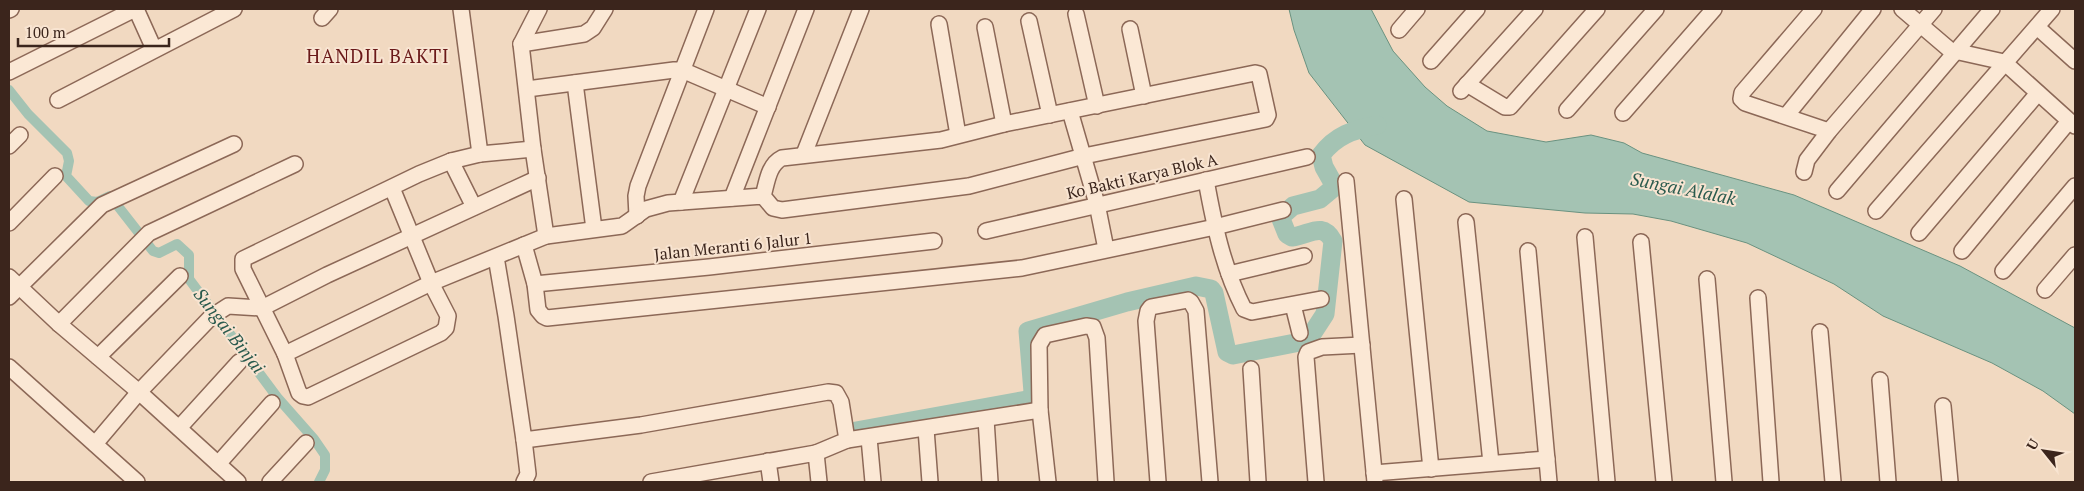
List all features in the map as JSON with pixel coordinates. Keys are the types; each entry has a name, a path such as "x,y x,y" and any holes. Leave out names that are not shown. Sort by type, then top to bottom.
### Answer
{"street":[{"path":"9,72 135,9 154,49"},
{"path":"58,100 234,9"},
{"path":"461,9 480,154"},
{"path":"539,9 520,44 546,236"},
{"path":"520,44 584,34 593,28 605,9"},
{"path":"637,216 636,196 638,186 706,9"},
{"path":"681,202 758,9"},
{"path":"732,198 806,9"},
{"path":"804,154 861,9"},
{"path":"1399,30 1417,9"},
{"path":"1432,61 1477,9"},
{"path":"1534,9 1464,88 1505,107 1510,107 1597,9"},
{"path":"1567,110 1656,9"},
{"path":"1623,113 1714,9"},
{"path":"1814,9 1742,93 1741,99 1745,103 1829,131"},
{"path":"1786,116 1872,9"},
{"path":"1902,9 1945,47 1956,52 2004,62 2072,124 1962,251"},
{"path":"1804,172 1807,160 1829,131 1934,9"},
{"path":"1837,191 1992,9"},
{"path":"1876,211 2052,9"},
{"path":"1076,14 1096,106"},
{"path":"1029,21 1050,115"},
{"path":"939,24 958,135"},
{"path":"2037,26 2075,61"},
{"path":"985,27 1004,124"},
{"path":"1130,29 1144,96"},
{"path":"527,89 682,70 768,107"},
{"path":"1256,73 1259,74 1268,116 1266,119 1084,156 969,186 904,196 782,210 773,208 763,196 770,171 778,160 804,154 941,140 1004,124 1256,73"},
{"path":"575,83 594,229"},
{"path":"1919,232 2038,93"},
{"path":"1070,111 1097,204 1106,249"},
{"path":"9,146 20,134"},
{"path":"234,144 102,205 12,287 98,357 238,482"},
{"path":"392,188 431,283 448,316 446,328 441,333 306,397 299,393 285,354 243,269 243,259 419,174 451,161 480,154 533,149"},
{"name":"Ko Bakti Karya Blok A","path":"986,231 1306,157"},
{"path":"451,161 474,207"},
{"path":"59,324 145,237 295,164"},
{"path":"9,223 55,176"},
{"path":"95,444 138,392 211,318 228,306 262,308 327,275 538,178"},
{"path":"1206,180 1215,227 1229,274 1237,295 1247,312 1321,300"},
{"path":"1346,181 1374,478 1431,468 1547,459"},
{"path":"2003,271 2075,186"},
{"path":"285,354 431,283 546,236 622,226 652,206 763,196"},
{"path":"1404,199 1431,468"},
{"path":"524,245 535,284 538,310 547,318 1022,268 1215,227 1283,210"},
{"path":"1466,222 1491,464"},
{"path":"1585,237 1607,482"},
{"name":"Jalan Meranti 6 Jalur 1","path":"535,284 709,267 934,241"},
{"path":"1641,242 1664,482"},
{"path":"1528,251 1549,482"},
{"path":"2045,290 2075,255"},
{"path":"1229,274 1304,256"},
{"path":"496,257 524,440 528,474 524,482"},
{"path":"98,357 180,276"},
{"path":"1707,279 1724,482"},
{"path":"1758,298 1771,482"},
{"path":"1158,482 1146,321 1151,307 1188,300 1192,302 1196,311 1210,482"},
{"path":"1294,304 1300,333"},
{"path":"1048,482 1040,410 1039,344 1042,338 1052,333 1086,326 1093,327 1097,338 1106,482"},
{"path":"1820,332 1833,482"},
{"path":"1316,482 1306,357 1308,352 1322,347 1362,345"},
{"path":"179,428 239,362"},
{"path":"9,367 137,482"},
{"path":"1251,369 1258,482"},
{"path":"1880,380 1888,482"},
{"path":"524,440 641,425 828,392 836,393 839,396 847,440"},
{"path":"218,464 272,403"},
{"path":"1943,406 1950,482"},
{"path":"651,482 816,453 847,440 986,420 1040,410"},
{"path":"986,420 990,482"},
{"path":"926,429 930,482"},
{"path":"870,438 873,482"},
{"path":"270,482 306,443"},
{"path":"816,453 819,482"},
{"path":"768,461 771,482"}],"water":[{"name":"Sungai Alalak","path":"1289,9 1371,9 1393,51 1425,87 1447,106 1487,131 1546,142 1591,135 1624,143 1642,153 1794,195 1960,266 2075,328 2075,414 2043,391 1992,363 1883,316 1834,284 1747,243 1671,221 1633,214 1585,213 1469,202 1365,145 1309,73"}],"waterway":[{"name":"Sungai Binjai","path":"9,90 28,114 67,153 69,161 66,176 89,201 97,202 110,196 153,251 159,253 177,244 189,255 189,279 277,397 314,439 325,455 325,470 319,482"},
{"path":"856,431 1027,400 1032,396 1033,392 1028,331 1127,302 1196,286 1211,289 1214,293 1227,352 1233,355 1300,342 1310,337 1325,314 1333,241 1329,235 1320,230 1292,237 1287,234 1281,219 1293,206 1320,199 1332,189 1333,183 1324,167 1321,155 1327,148 1346,134 1377,125"}],"district":[{"name":"HANDIL BAKTI","path":"378,56"}]}
